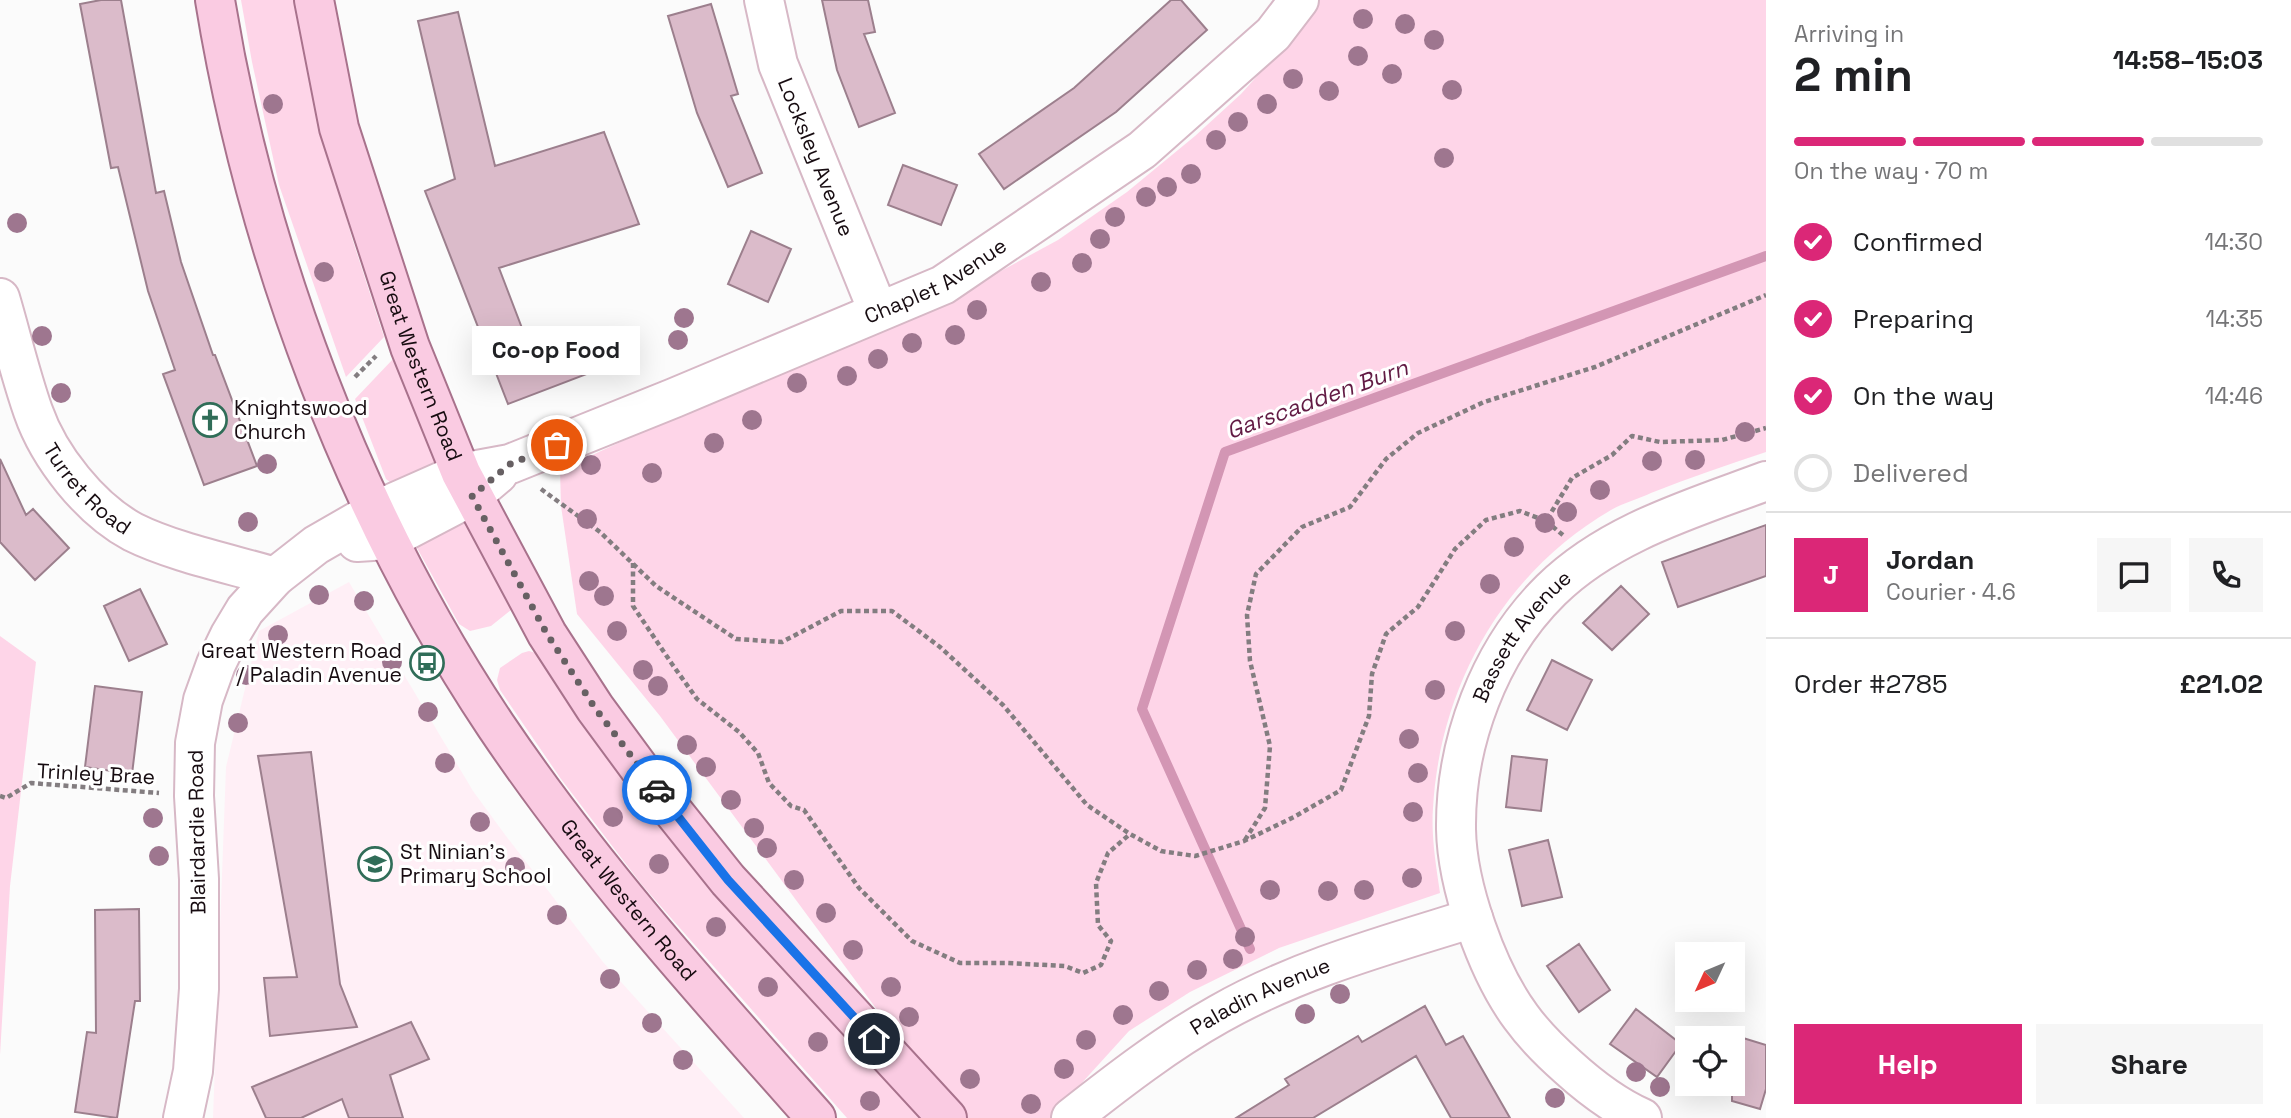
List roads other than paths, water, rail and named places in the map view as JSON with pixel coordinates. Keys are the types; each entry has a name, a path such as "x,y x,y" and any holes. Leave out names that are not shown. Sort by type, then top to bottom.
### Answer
{"main road":[{"name":"Great Western Road","path":"215,0 226,69 249,165 311,360 381,525 420,600 495,724 553,807 699,987 816,1118"},
{"name":"Great Western Road","path":"314,0 339,128 404,329 467,485 547,634 595,708 648,780 728,880 947,1118"}],"street":[{"name":"Locksley Avenue","path":"764,0 778,64 878,311"},
{"name":"Chaplet Avenue","path":"381,525 510,464 943,285 1142,150 1273,34 1299,0"},
{"name":"Turret Road","path":"0,298 34,413 54,453 81,491 132,531 160,543 275,577"},
{"name":"Bassett Avenue","path":"1642,1118 1585,1082 1555,1055 1521,1017 1496,975 1473,918 1461,873 1456,831 1461,767 1475,714 1493,672 1508,644 1551,591 1583,562 1653,523 1766,481"},
{"name":"Blairdardie Road","path":"183,1118 193,1071 199,989 199,880 194,796 195,743 203,700 216,664 245,610 275,577 316,545 381,525"},
{"name":"Paladin Avenue","path":"1071,1118 1160,1052 1240,1003 1337,961 1473,918"}],"waterway":[{"name":"Garscadden Burn","path":"1250,949 1142,709 1225,452 1766,256"}],"place":[{"name":"Knightswood Church","path":"210,420"},
{"name":"Co-op Food","path":"557,445"},
{"name":"Great Western Road / Paladin Avenue","path":"427,663"},
{"name":"St Ninian's Primary School","path":"375,864"}]}
